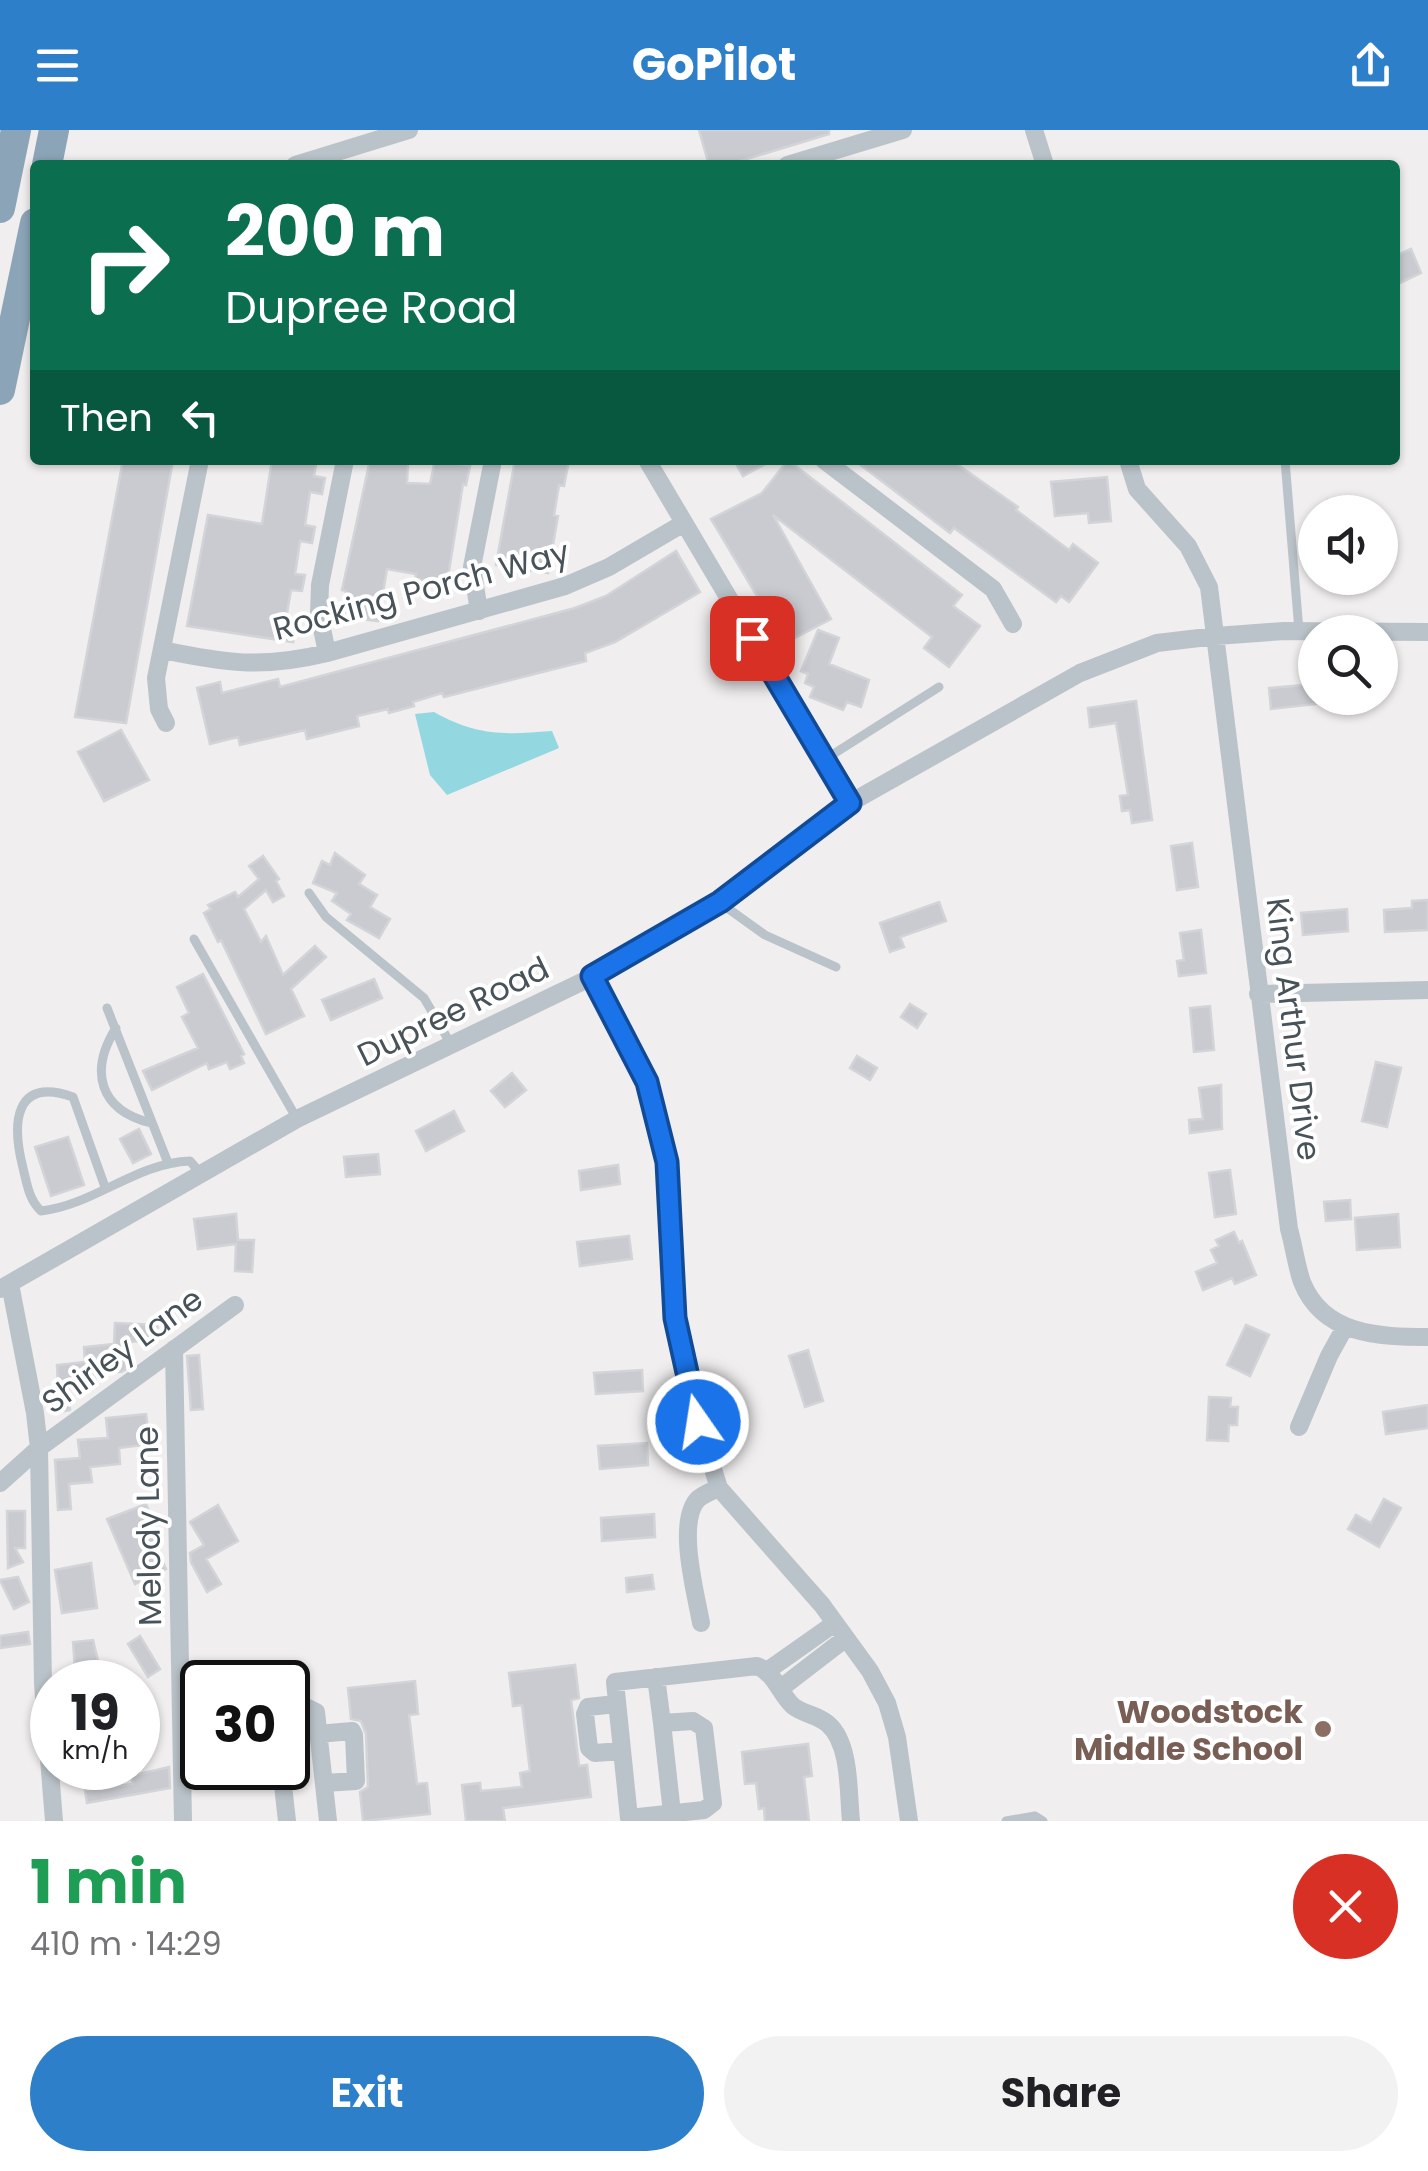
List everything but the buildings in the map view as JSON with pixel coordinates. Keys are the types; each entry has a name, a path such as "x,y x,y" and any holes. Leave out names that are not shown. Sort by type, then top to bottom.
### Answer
{"highway":[{"path":"0,208 16,130"},
{"path":"48,160 54,130"},
{"path":"0,390 30,247"}],"street":[{"path":"311,160 409,130"},
{"path":"845,157 903,130"},
{"path":"1034,130 1043,160"},
{"path":"166,723 156,693 199,465"},
{"path":"327,653 319,614 320,585 344,465"},
{"path":"479,610 472,566 491,465"},
{"path":"650,465 850,803"},
{"path":"831,465 994,589 1013,624"},
{"name":"King Arthur Drive","path":"1129,465 1136,489 1188,546 1210,587 1290,1229 1303,1284 1320,1311 1345,1327"},
{"name":"Rocking Porch Way","path":"162,650 240,664 297,660 327,653 588,578 684,523"},
{"name":"Dupree Road","path":"5,1286 297,1119 592,976 720,902 850,803 1080,673 1157,643 1298,631"},
{"name":"Dupree Road","path":"1398,632 1428,632"},
{"path":"592,976 647,1082 667,1162 675,1318 698,1422 719,1488 841,1631 887,1703 897,1737 909,1821"},
{"path":"1258,994 1428,990"},
{"path":"5,1286 36,1413 43,1684 54,1821"},
{"name":"Shirley Lane","path":"0,1483 39,1448 235,1305"},
{"path":"1300,1426 1328,1356 1345,1327 1385,1337 1428,1338"},
{"name":"Melody Lane","path":"174,1349 183,1821"},
{"path":"701,1623 687,1535 692,1508 700,1497 719,1488"},
{"path":"767,1670 841,1631"},
{"path":"781,1688 841,1631"},
{"path":"662,1723 693,1721 704,1728 713,1803 704,1810 622,1819 615,1682 757,1666 767,1670 794,1706 834,1731 842,1752 851,1821"},
{"path":"656,1678 672,1813"},
{"path":"616,1704 588,1707 585,1714 589,1748 595,1753 621,1752"},
{"path":"310,1709 316,1712 328,1821"},
{"path":"318,1734 352,1731 354,1735 356,1780 324,1784"},
{"path":"284,1790 288,1821"}],"lane":[{"path":"1285,465 1299,615"},
{"path":"824,760 938,686"},
{"path":"309,893 326,917 424,998 452,1046"},
{"path":"720,902 765,935 836,967"},
{"path":"194,939 297,1119"},
{"path":"107,1008 168,1164"},
{"path":"116,1028 99,1067 104,1091 134,1119 151,1123"},
{"path":"105,1187 73,1097 56,1091 38,1094 24,1104 16,1121 16,1139 32,1203 41,1211 52,1210 105,1187 143,1170 168,1164 190,1160 201,1174"},
{"path":"1006,1821 1036,1816 1043,1821"}],"water":[{"path":"434,712 464,726 491,732 552,731 559,748 447,795 430,775 415,714"}],"place":[{"name":"Woodstock Middle School","path":"1323,1729"}],"route":[{"path":"698,1422 675,1318 667,1162 647,1082 592,976 720,902 850,803 752,638"}]}
